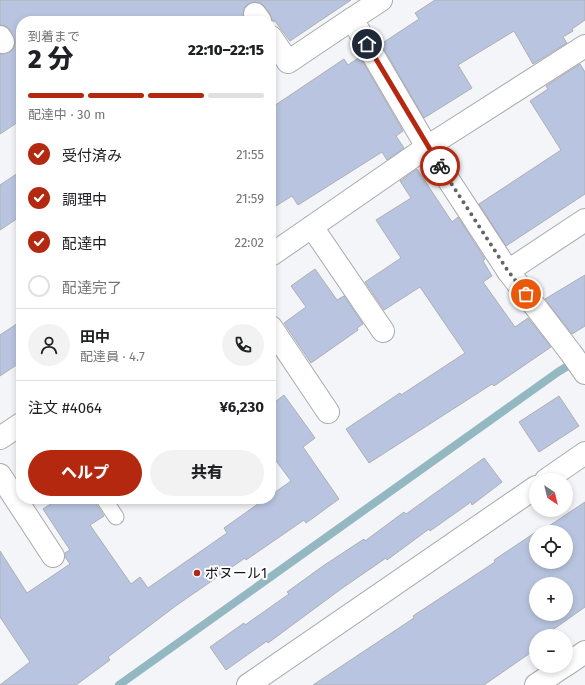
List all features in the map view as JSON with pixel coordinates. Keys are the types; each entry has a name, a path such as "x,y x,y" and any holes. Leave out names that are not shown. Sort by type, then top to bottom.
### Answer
{"street":[{"path":"276,44 288,62 381,0"},
{"path":"352,19 427,147 508,271 580,365"},
{"path":"276,252 427,147 585,46"},
{"path":"508,271 585,220"},
{"path":"312,227 383,331"},
{"path":"276,334 328,412"},
{"path":"0,438 16,427"},
{"path":"556,473 585,453"},
{"path":"0,475 16,499"},
{"path":"248,685 529,492"},
{"path":"19,504 53,556"},
{"path":"573,660 585,652"},
{"path":"536,685 553,673"}],"lane":[{"path":"108,504 116,516"}],"building":[{"path":"0,0 351,0 290,41 276,22 276,16 271,16 261,3 254,2 248,4 244,8 243,16 16,16 16,123 0,134 0,54 10,52 14,48 15,42 10,30 6,26 0,25"},
{"path":"435,0 585,0 585,20 572,29 573,31 563,37 567,43 533,64 514,31 458,65 472,88 424,118 381,44 419,19 415,13"},
{"path":"360,57 403,131 396,136 404,148 387,160 382,152 298,205 292,196 276,206 276,105 344,59 348,65"},
{"path":"580,64 585,72 585,194 506,246 479,204 561,150 530,101 548,89 546,86"},
{"path":"417,169 452,222 458,217 485,259 483,261 492,276 483,282 515,327 528,318 551,347 494,386 492,384 369,463 346,429 400,393 401,395 465,353 420,287 384,310 365,282 401,258 376,220 411,198 400,181"},
{"path":"16,174 16,219 0,230 0,185"},
{"path":"315,269 337,300 344,296 363,324 357,328 358,330 311,363 284,323 306,307 291,286"},
{"path":"585,275 585,326 572,334 545,299"},
{"path":"16,324 16,365 0,376 0,335"},
{"path":"284,395 315,438 303,447 339,499 306,523 304,520 246,560 245,558 177,605 108,657 110,660 76,685 0,685 30,662 0,617 0,551 27,593 70,564 65,557 65,553 70,550 43,509 50,504 96,504 104,516 90,525 131,584 140,577 148,588 227,533 224,528 258,504 276,504 276,492 291,481 276,461 276,401"},
{"path":"559,396 579,426 539,452 519,422"},
{"path":"484,458 502,482 472,505 471,502 430,531 429,529 387,560 386,558 268,643 267,641 226,670 210,647 244,623 245,625 289,594 287,592 323,566 364,539 365,541 404,512 406,514"},
{"path":"585,502 585,607 573,615 573,577 529,577 529,621 565,621 554,629 529,629 529,654 484,685 313,685 414,618 413,616 495,562 494,560 529,537 529,569 573,569 573,525 550,525 562,517 573,517 573,510"}],"waterway":[{"path":"119,685 558,372 576,361"}],"way so far":[{"path":"440,166 508,271 526,294"}],"place":[{"name":"ボヌール1","path":"197,573"}],"route":[{"path":"367,44 427,147 440,166"}]}
